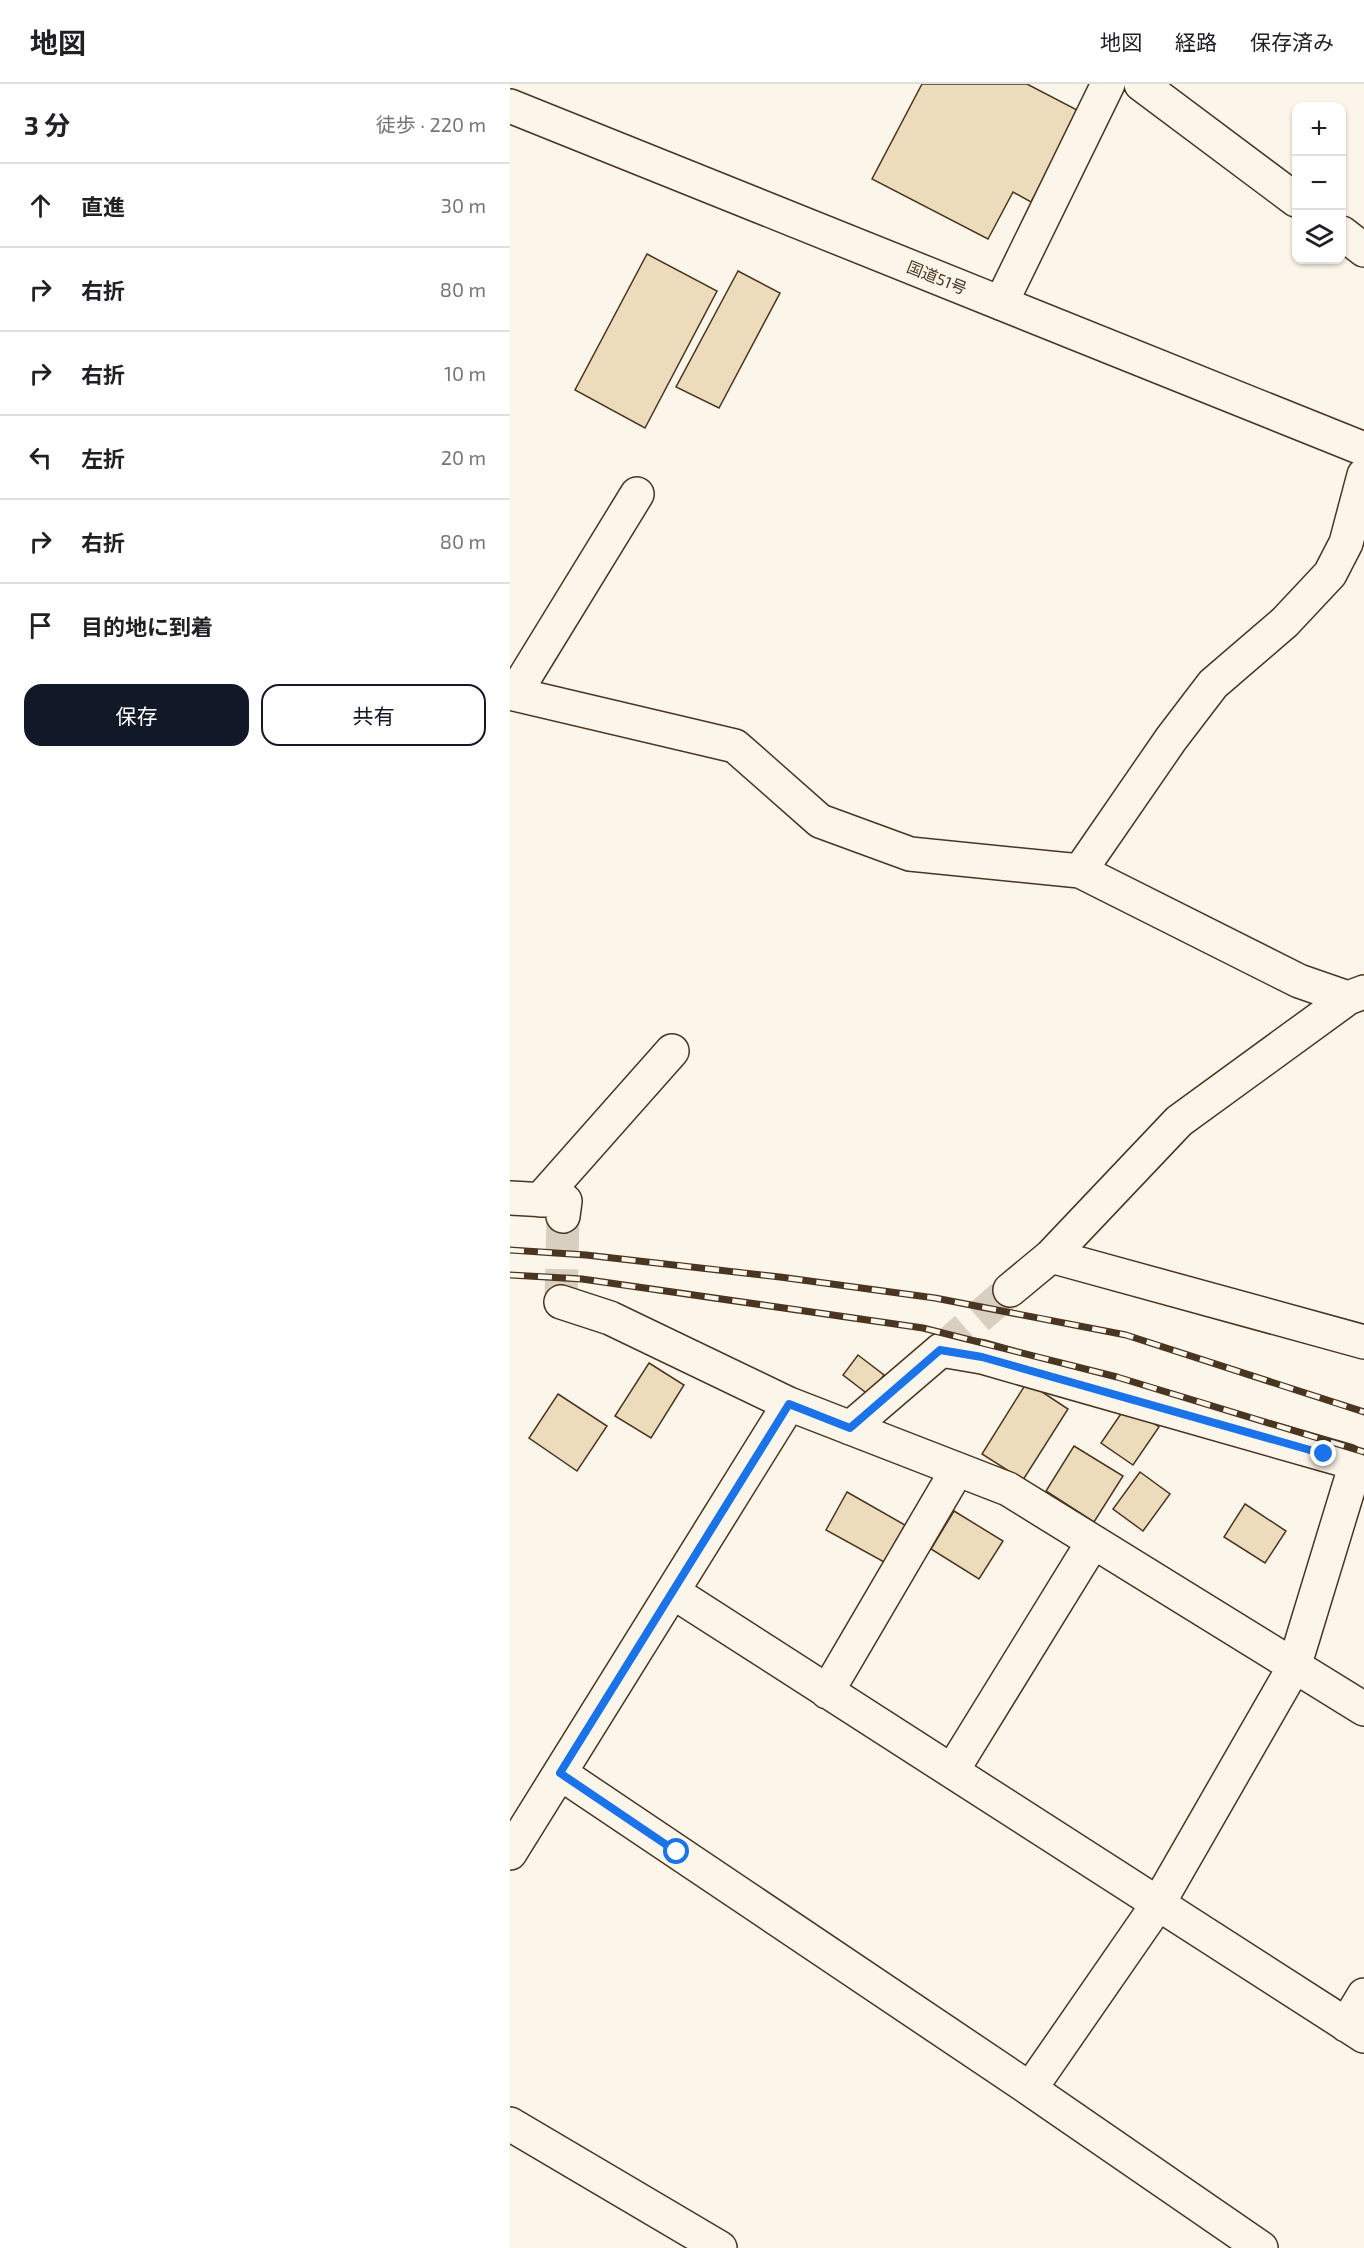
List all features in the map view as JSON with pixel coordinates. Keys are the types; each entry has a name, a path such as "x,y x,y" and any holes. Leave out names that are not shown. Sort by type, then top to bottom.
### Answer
{"main road":[{"path":"1001,303 1108,84"},
{"path":"1141,84 1292,197"},
{"name":"国道51号","path":"510,106 1364,449"},
{"path":"1080,871 1171,739 1213,684 1285,622 1330,574 1346,543 1364,475"},
{"path":"637,494 512,693 735,746 820,821 910,854 1080,871 1299,981 1356,995"},
{"path":"1010,1290 1051,1256 1179,1121 1356,995"},
{"path":"538,1205 672,1051"},
{"path":"1051,1256 1364,1342"},
{"path":"561,1302 610,1318 789,1404 1008,1489 1364,1709"},
{"path":"850,1428 940,1350 982,1357 1347,1461 1359,1472 1294,1667 1158,1904 1030,2089"},
{"path":"510,1853 789,1404"},
{"path":"827,1692 957,1470"},
{"path":"952,1771 1093,1542"},
{"path":"673,1592 1355,2030 1364,1995"},
{"path":"560,1773 1030,2089 1261,2248"},
{"path":"510,2124 720,2248"}],"building":[{"path":"922,84 1027,84 1079,111 1031,202 1013,192 988,239 872,179"},
{"path":"647,254 717,291 645,428 575,390"},
{"path":"738,271 780,293 719,408 676,387"},
{"path":"858,1355 884,1375 869,1395 843,1375"},
{"path":"649,1363 684,1385 651,1438 615,1416"},
{"path":"1027,1382 1068,1409 1023,1480 982,1454"},
{"path":"558,1394 607,1426 577,1471 529,1438"},
{"path":"1127,1405 1159,1427 1133,1465 1101,1443"},
{"path":"1074,1446 1123,1476 1094,1522 1046,1491"},
{"path":"1140,1472 1170,1494 1143,1531 1113,1509"},
{"path":"847,1492 905,1525 884,1562 826,1530"},
{"path":"1245,1504 1286,1531 1265,1563 1224,1537"},
{"path":"954,1511 1003,1541 979,1579 931,1549"}],"tunnel":[{"path":"561,1302 563,1216"},
{"path":"941,1350 1010,1290"}],"railway":[{"path":"510,1250 586,1255 780,1277 935,1298 1126,1335 1364,1412"},
{"path":"510,1275 582,1279 923,1328 1117,1377 1364,1452"}],"route":[{"path":"677,1852 560,1773 789,1404 850,1428 940,1350 982,1357 1324,1454"}]}
